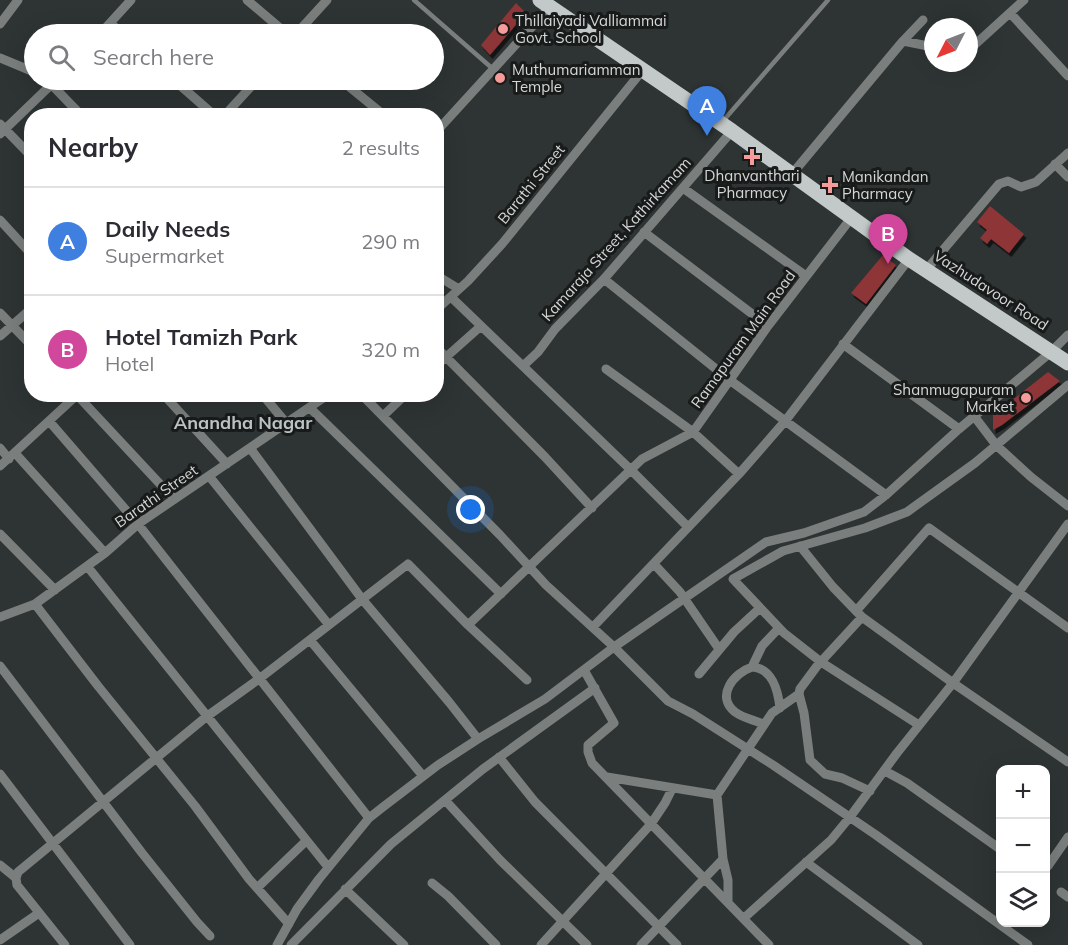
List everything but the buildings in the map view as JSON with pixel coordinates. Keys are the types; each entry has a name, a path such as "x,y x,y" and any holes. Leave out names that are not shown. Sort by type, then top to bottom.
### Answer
{"main road":[{"name":"Vazhudavoor Road","path":"545,4 726,127 909,259 1068,363"}],"street":[{"path":"0,24 18,0"},
{"path":"110,23 130,0"},
{"path":"247,0 275,24"},
{"path":"305,24 327,0"},
{"path":"978,42 1024,0"},
{"path":"444,123 494,69 545,4"},
{"path":"1010,13 1068,76"},
{"path":"792,174 923,20"},
{"path":"903,41 924,45"},
{"path":"0,58 24,68"},
{"name":"Barathi Street","path":"444,303 502,244 642,71"},
{"path":"24,150 2,129 42,90"},
{"path":"59,90 75,108"},
{"path":"185,90 205,108"},
{"path":"231,108 248,90"},
{"path":"353,90 375,108"},
{"name":"Kamaraja Street, Kathirkamam","path":"523,366 604,279 683,188 726,127"},
{"path":"927,269 999,184 1008,181 1025,187 1036,182 1068,153"},
{"path":"1055,164 1068,177"},
{"path":"683,188 806,276"},
{"name":"Ramapuram Main Road","path":"468,625 642,459 693,432 768,326 852,217"},
{"path":"0,220 24,246"},
{"path":"644,232 768,326"},
{"path":"592,627 654,564 687,526 711,505 786,420 909,259"},
{"path":"444,279 459,289"},
{"path":"604,279 730,381 886,495"},
{"path":"451,297 687,526"},
{"path":"0,313 24,338"},
{"path":"0,336 24,314"},
{"path":"444,359 481,326"},
{"path":"277,945 297,909 369,818 423,776 478,739 545,699 614,647 766,542 804,533 864,512 974,416 1052,352 1068,335"},
{"path":"843,344 959,429"},
{"path":"444,354 592,508"},
{"path":"606,369 693,432 739,474"},
{"path":"919,725 821,662 779,628 733,579 783,550 865,528 907,512 996,445 1068,385"},
{"path":"0,466 69,402"},
{"path":"83,402 174,499"},
{"path":"170,402 227,464"},
{"path":"268,402 286,424"},
{"name":"Barathi Street","path":"0,618 35,604 105,553 138,524 318,402"},
{"path":"369,402 500,535 529,568 668,701 747,748 850,818 1028,945"},
{"path":"383,416 398,402"},
{"path":"310,408 501,594"},
{"path":"974,416 996,445 1068,506"},
{"path":"50,422 138,524 369,818"},
{"path":"0,448 12,456 105,553"},
{"path":"250,448 362,599 478,739"},
{"path":"210,476 329,625"},
{"path":"744,918 831,840 850,818 1068,524"},
{"path":"870,791 842,778 825,774 810,760 800,689 929,528 1068,628"},
{"path":"0,534 55,590"},
{"path":"800,546 833,587 859,614 952,683 1068,762"},
{"path":"65,945 17,885 18,872 206,717 408,564 527,680"},
{"path":"654,564 686,599 720,649"},
{"path":"87,566 328,867"},
{"path":"35,604 257,888 289,924"},
{"path":"699,674 749,617 760,608"},
{"path":"752,667 762,646 779,628"},
{"path":"310,640 423,776"},
{"path":"0,666 142,853 210,936"},
{"path":"763,724 735,712 727,698 727,690 731,681 742,670 752,667 764,671 775,682 780,708"},
{"path":"584,670 614,723 588,745 592,763 769,945"},
{"path":"297,943 345,889 391,844 499,758 595,688"},
{"path":"728,902 728,880 723,859 717,795 763,724 772,713 799,694"},
{"path":"499,758 535,802 677,945"},
{"path":"885,771 907,783 996,846"},
{"path":"0,774 130,945"},
{"path":"605,777 717,795"},
{"path":"541,945 651,824 672,789"},
{"path":"445,800 500,860 587,945"},
{"path":"1050,863 1068,837"},
{"path":"257,888 306,841"},
{"path":"641,945 723,859"},
{"path":"806,862 917,945"},
{"path":"0,865 16,878"},
{"path":"432,883 496,945"},
{"path":"345,889 404,945"},
{"path":"0,940 39,913"}],"lane":[{"path":"414,0 442,24"},
{"path":"726,127 828,0"},
{"path":"444,26 494,69"}],"place":[{"name":"Thillaiyadi Valliammai Govt. School","path":"503,29"},
{"name":"Muthumariamman Temple","path":"500,78"},
{"name":"Daily Needs","path":"707,136"},
{"name":"Dhanvanthari Pharmacy","path":"752,157"},
{"name":"Manikandan Pharmacy","path":"830,185"},
{"name":"Hotel Tamizh Park","path":"888,264"},
{"name":"Shanmugapuram Market","path":"1026,398"}],"district":[{"name":"Anandha Nagar","path":"243,422"}]}
